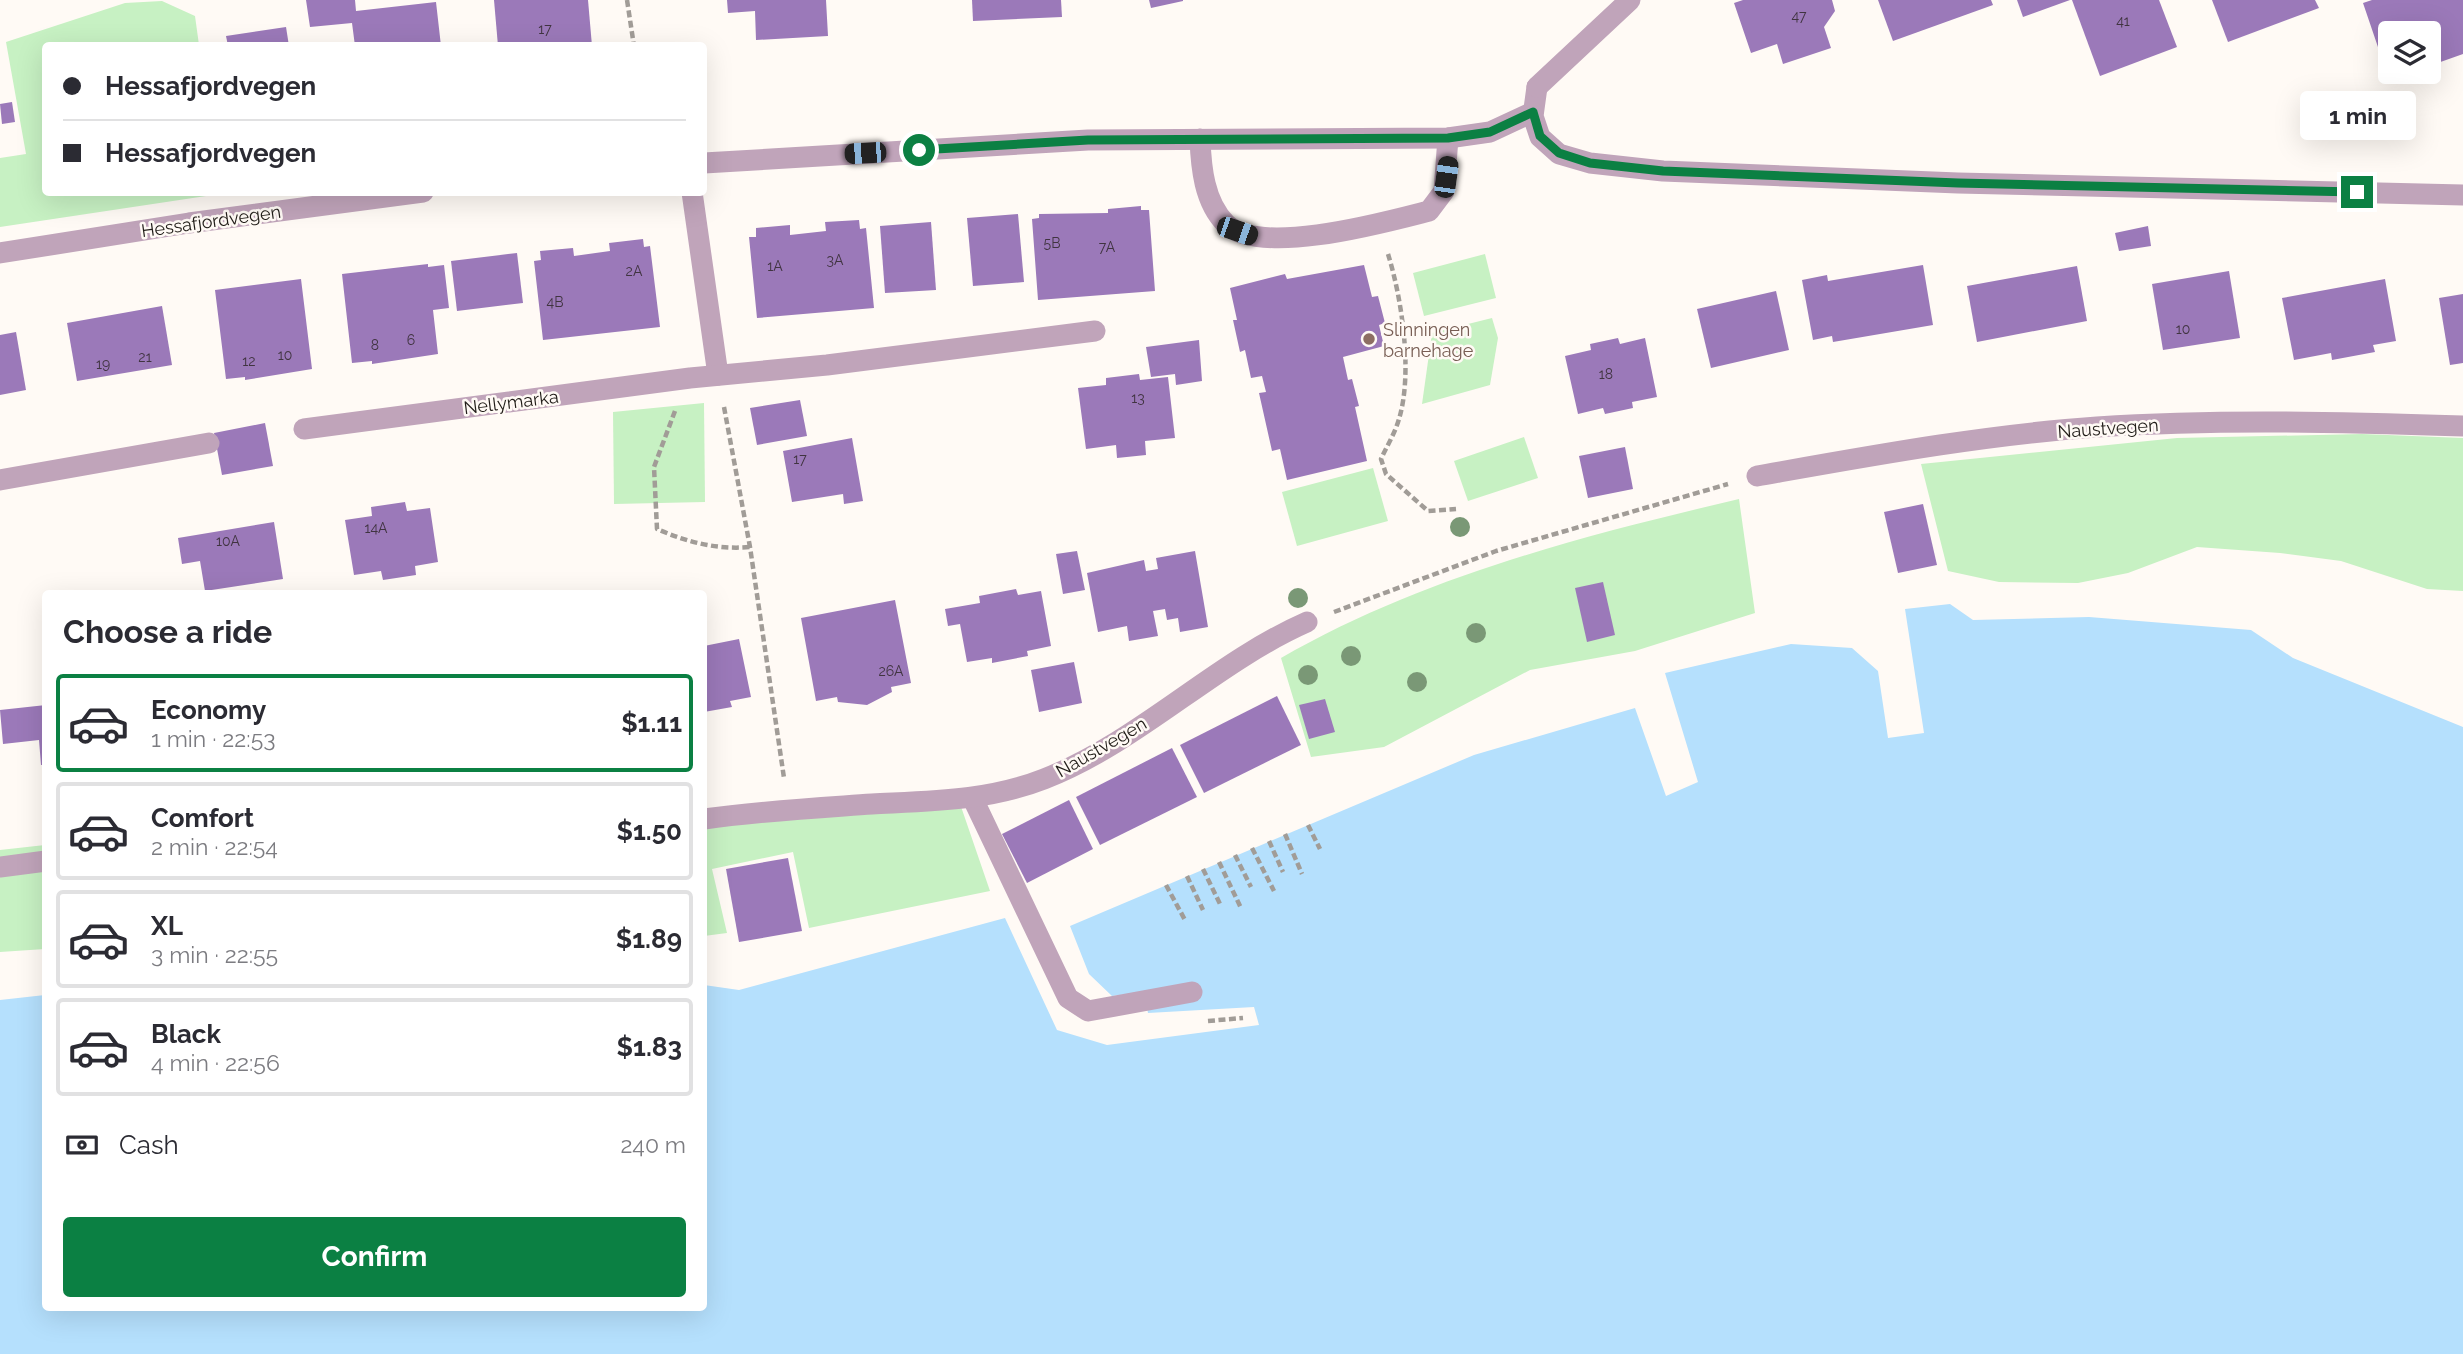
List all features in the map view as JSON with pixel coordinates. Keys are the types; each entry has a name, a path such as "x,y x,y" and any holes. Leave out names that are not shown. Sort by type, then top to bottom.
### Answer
{"street":[{"path":"1630,0 1537,87 1533,112 1540,136 1559,153 1590,163 1663,171 1958,183 2463,195"},
{"path":"707,163 1026,143 1448,138 1490,132 1533,112"},
{"path":"1200,139 1204,180 1211,200 1222,218 1237,231 1269,239 1379,223 1429,211 1438,203 1444,191 1448,138"},
{"name":"Hessafjordvegen","path":"0,253 189,223 393,196"},
{"path":"693,196 718,375"},
{"name":"Nellymarka","path":"304,429 690,378 827,365 1095,331"},
{"name":"Naustvegen","path":"1757,477 1949,442 2094,428 2176,423 2463,426"},
{"path":"0,480 209,443"},
{"name":"Naustvegen","path":"707,818 789,809 973,799 1008,792 1073,767 1208,680 1307,622"},
{"path":"973,799 1068,998 1088,1011 1192,992"},
{"path":"0,867 42,862"}],"path":[{"path":"627,0 633,42"},
{"path":"1379,223 1396,278 1406,361 1399,419 1381,459 1386,474 1427,510 1456,509"},
{"path":"718,375 750,547 789,809"},
{"path":"690,378 654,467 657,529 681,540 726,549 750,547"},
{"path":"1307,622 1496,551 1757,477"},
{"path":"1308,825 1320,849"},
{"path":"1285,834 1302,874"},
{"path":"1269,841 1283,872"},
{"path":"1252,848 1274,891"},
{"path":"1235,855 1251,887"},
{"path":"1219,862 1241,908"},
{"path":"1203,869 1220,904"},
{"path":"1187,876 1203,910"},
{"path":"1166,885 1185,920"}],"green space":[{"path":"162,1 195,16 199,42 42,42 42,196 206,196 0,227 0,158 26,154 6,42 125,3"},
{"path":"1485,254 1496,298 1424,316 1413,273"},
{"path":"1492,318 1498,338 1490,385 1422,404 1432,333"},
{"path":"704,403 705,502 614,504 613,412"},
{"path":"2362,434 2463,438 2463,591 2427,589 2341,561 2197,547 2128,573 2078,583 1999,582 1948,571 1921,464 2177,438"},
{"path":"1524,437 1538,478 1468,501 1454,461"},
{"path":"1373,468 1388,521 1297,546 1282,492"},
{"path":"1739,499 1755,613 1635,651 1530,670 1384,747 1311,757 1281,658 1335,629 1446,582 1562,544"},
{"path":"956,792 990,891 809,928 793,852 712,869 727,933 707,936 707,809"},
{"path":"42,845 42,949 0,952 0,850"}],"water":[{"path":"1950,604 1973,620 2089,617 2251,630 2293,658 2463,727 2463,1354 0,1354 0,1000 42,995 42,1311 707,1311 707,985 739,990 1005,918 1057,1030 1107,1045 1259,1025 1254,1007 1148,1013 1144,992 1112,996 1089,974 1070,926 1474,755 1635,708 1666,796 1698,782 1665,673 1791,644 1852,648 1878,671 1888,738 1924,733 1905,609"}],"building":[{"path":"306,0 355,0 356,11 436,2 441,42 354,42 352,23 310,27"},
{"path":"494,0 588,0 592,42 498,42"},
{"path":"727,0 826,0 828,36 756,40 755,11 728,13"},
{"path":"972,0 1061,0 1062,17 973,21"},
{"path":"1149,0 1183,0 1183,1 1151,8"},
{"path":"1743,0 1832,0 1835,11 1824,27 1831,48 1783,64 1777,44 1751,53 1734,3"},
{"path":"1878,0 1991,0 1993,5 1893,41"},
{"path":"2017,0 2070,0 2023,17"},
{"path":"2072,0 2159,0 2177,47 2100,76"},
{"path":"2212,0 2315,0 2319,8 2228,42"},
{"path":"2372,0 2463,0 2463,54 2441,62 2441,21 2378,21 2378,47 2363,3"},
{"path":"286,27 288,42 227,42 226,36"},
{"path":"12,102 15,122 2,124 0,104"},
{"path":"1141,206 1141,210 1149,210 1155,291 1038,300 1032,219 1039,218 1039,214 1108,213 1108,209"},
{"path":"1018,214 1024,282 973,286 967,218"},
{"path":"859,220 860,229 866,228 874,308 757,318 749,237 756,237 756,228 790,225 790,235 826,231 825,222"},
{"path":"931,222 936,290 885,293 880,226"},
{"path":"2148,226 2151,246 2119,251 2115,233"},
{"path":"643,239 644,247 650,246 660,327 543,340 534,261 541,260 540,251 573,248 574,256 610,251 609,243"},
{"path":"517,253 523,303 457,311 451,261"},
{"path":"428,264 428,267 444,265 449,308 433,310 438,354 372,364 372,361 352,363 342,274"},
{"path":"1364,265 1372,297 1378,296 1385,323 1379,325 1384,346 1343,357 1348,380 1352,379 1359,406 1355,407 1367,461 1287,480 1280,449 1272,451 1259,393 1266,392 1262,376 1251,378 1245,350 1240,352 1230,288 1285,274 1287,279"},
{"path":"1923,265 1933,325 1833,342 1832,336 1813,340 1802,280 1827,275 1828,281"},
{"path":"2077,266 2087,321 1977,342 1967,286"},
{"path":"2229,271 2240,338 2163,350 2152,284"},
{"path":"301,279 312,369 245,380 245,377 226,379 215,290"},
{"path":"2385,279 2396,341 2373,345 2375,352 2332,360 2331,353 2294,360 2282,298"},
{"path":"1776,291 1789,350 1711,368 1697,309"},
{"path":"2463,294 2463,363 2450,365 2439,298"},
{"path":"162,306 172,365 77,381 67,323"},
{"path":"16,332 26,390 0,395 0,335"},
{"path":"1618,338 1620,344 1645,338 1657,397 1632,402 1633,408 1605,414 1603,408 1578,414 1565,356 1591,350 1590,344"},
{"path":"1199,340 1202,381 1176,385 1175,374 1151,377 1146,347"},
{"path":"1139,374 1140,380 1168,377 1175,438 1145,441 1146,455 1117,458 1116,445 1086,449 1078,388 1106,385 1106,378"},
{"path":"800,400 807,436 757,445 750,408"},
{"path":"265,423 273,466 222,475 214,433"},
{"path":"852,438 863,501 844,504 843,494 792,502 783,451"},
{"path":"1625,447 1633,489 1588,498 1579,456"},
{"path":"405,502 407,511 430,508 438,562 415,566 416,575 383,580 381,571 354,575 345,520 372,516 371,507"},
{"path":"1923,504 1937,565 1898,573 1884,512"},
{"path":"274,522 283,579 205,590 200,561 182,564 178,538"},
{"path":"1077,551 1085,590 1063,594 1056,554"},
{"path":"1195,551 1208,627 1180,632 1178,618 1167,620 1165,609 1153,611 1158,636 1129,641 1127,626 1098,632 1087,573 1144,560 1146,571 1158,569 1156,558"},
{"path":"1603,582 1615,635 1587,642 1575,588"},
{"path":"1016,589 1018,595 1041,591 1051,646 1027,651 1028,656 992,663 992,658 967,662 960,624 948,626 945,609 980,603 979,596"},
{"path":"895,600 911,683 891,687 892,692 867,705 838,702 837,697 816,701 801,618"},
{"path":"739,639 751,697 730,701 732,707 707,711 707,645"},
{"path":"1074,662 1082,703 1039,712 1031,670"},
{"path":"1277,696 1301,745 1204,793 1180,745"},
{"path":"1325,699 1335,732 1309,739 1299,705"},
{"path":"42,705 42,765 39,740 3,744 0,710"},
{"path":"1172,748 1197,797 1100,845 1076,797"},
{"path":"1069,800 1093,849 1027,883 1002,834"},
{"path":"788,858 802,931 739,942 726,869"}],"place":[{"name":"Slinningen barnehage","path":"1369,339"}],"route":[{"path":"919,150 1088,140 1448,138 1490,132 1533,112 1540,136 1559,153 1590,163 1663,171 1958,183 2357,192"}]}
